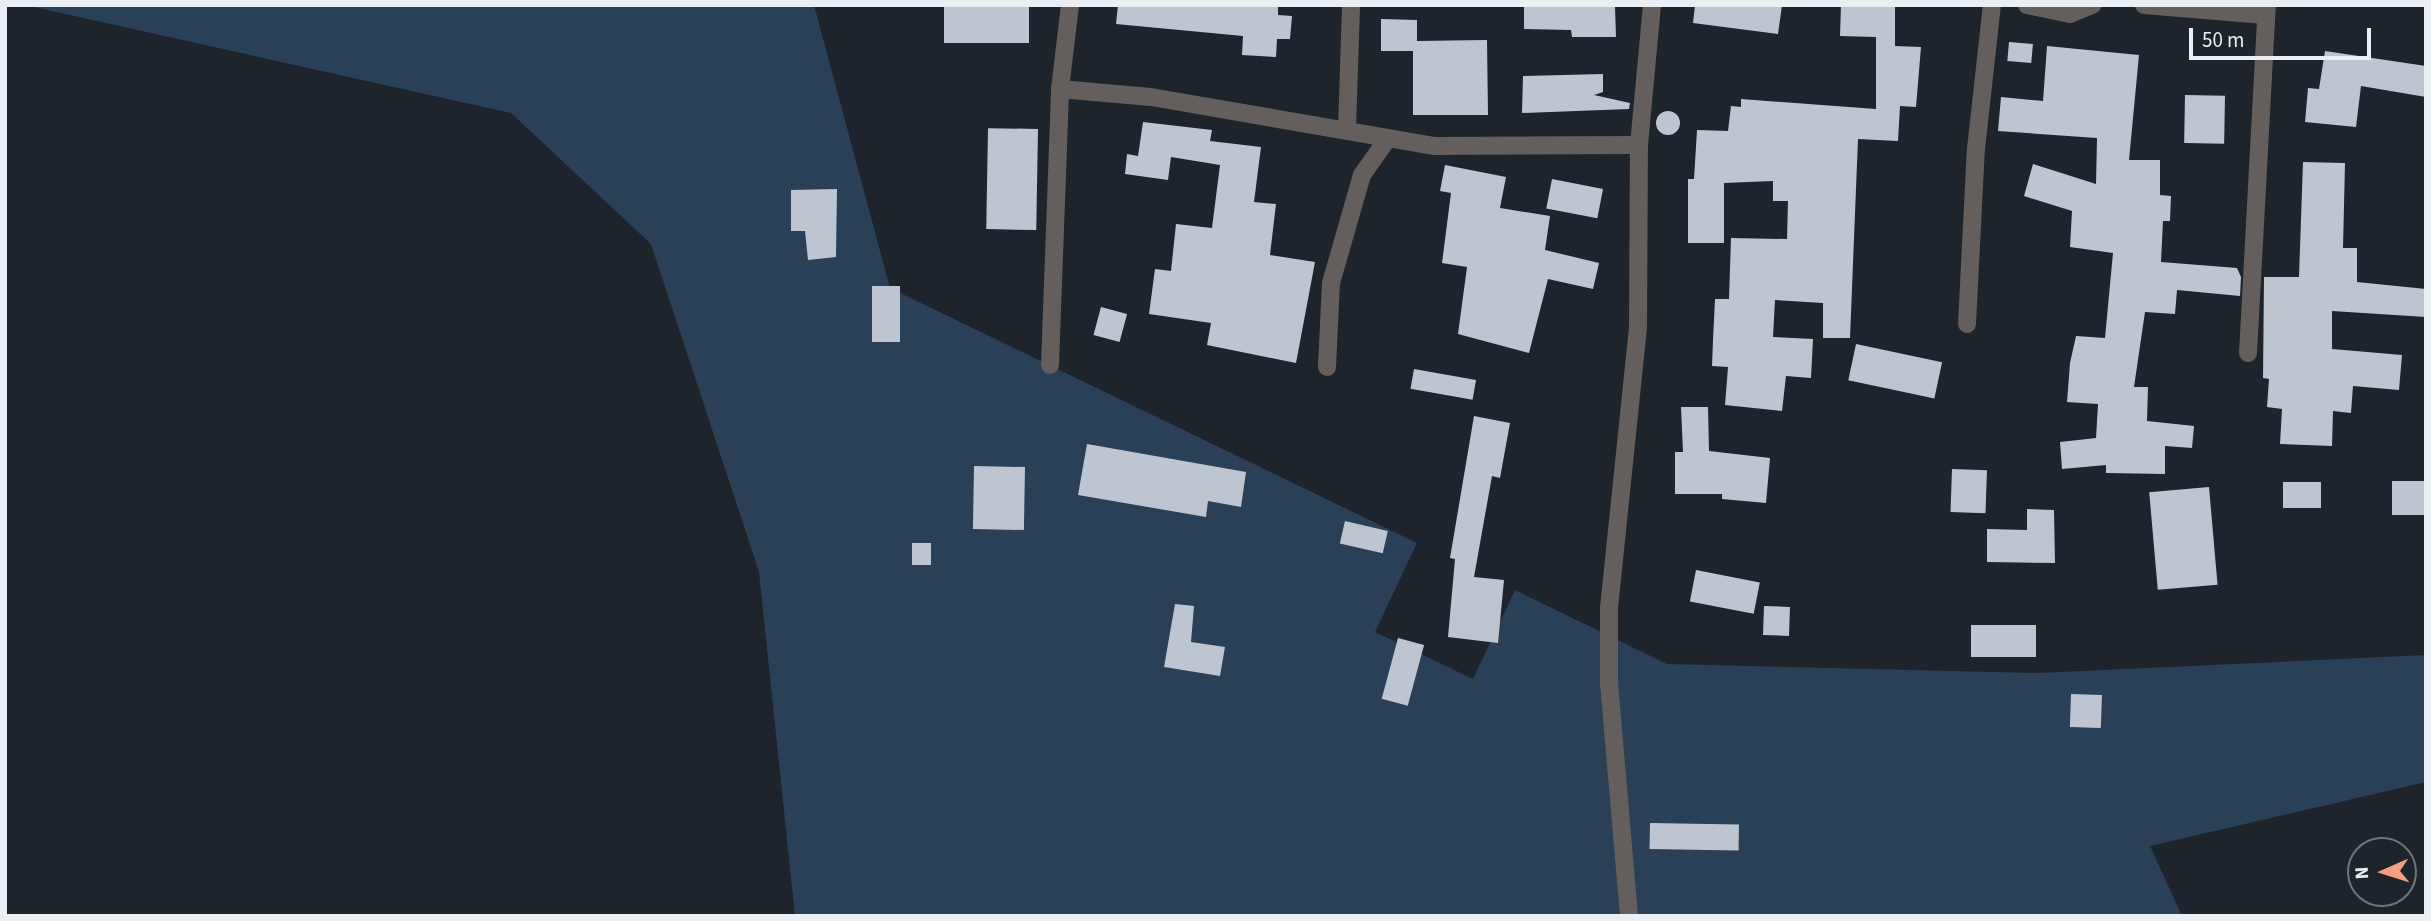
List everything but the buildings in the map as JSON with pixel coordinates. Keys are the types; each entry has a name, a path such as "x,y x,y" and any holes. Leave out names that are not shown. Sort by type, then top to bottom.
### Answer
{"street":[{"path":"1050,365 1060,89 1070,5"},
{"path":"1347,128 1351,5"},
{"path":"1629,916 1609,684 1609,608 1638,326 1639,145 1652,5"},
{"path":"1967,324 1976,149 1992,5"},
{"path":"2028,5 2070,14 2092,5"},
{"path":"2144,5 2266,10 2248,353"},
{"path":"1060,89 1150,97 1347,128 1386,141 1497,149 1639,145"},
{"path":"1327,367 1331,283 1362,174 1386,141"}],"shaded area":[{"path":"25,5 814,5 890,288 1417,543 1375,632 1473,679 1515,590 1667,664 2038,673 2426,655 2426,782 2150,846 2182,916 795,916 759,572 651,244 511,113"}]}
